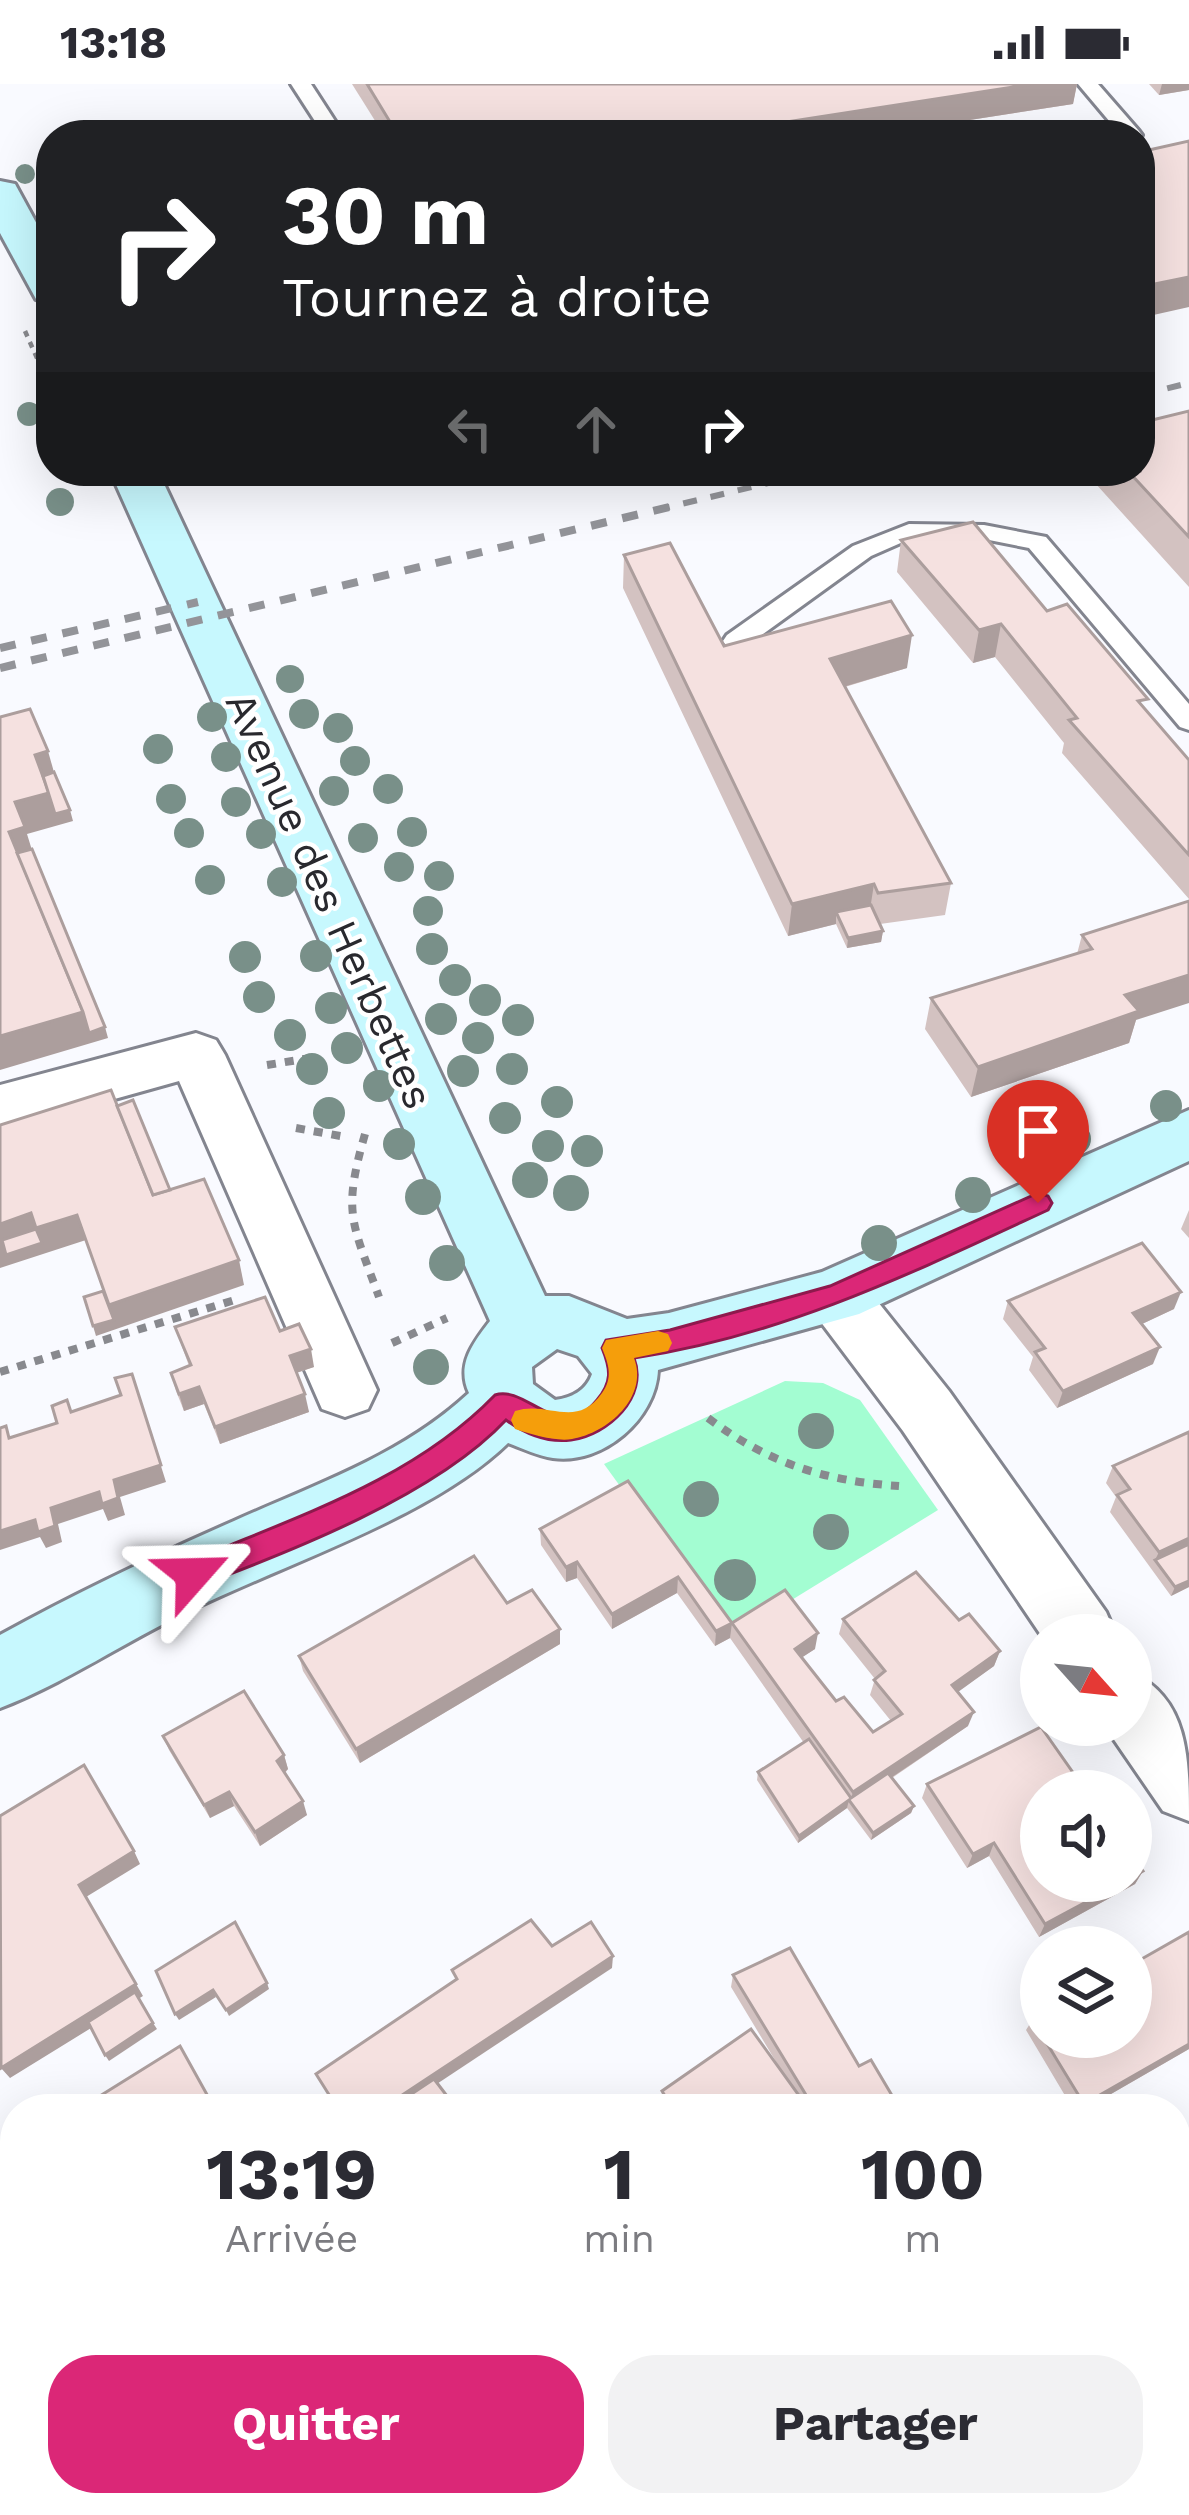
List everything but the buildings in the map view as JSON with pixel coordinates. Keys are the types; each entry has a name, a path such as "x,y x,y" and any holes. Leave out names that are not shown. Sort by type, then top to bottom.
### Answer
{"street":[{"path":"2,199 36,262"},
{"name":"Avenue des Herbettes","path":"141,486 508,1292 529,1328"},
{"path":"0,1108 196,1055 345,1390"},
{"path":"616,1348 670,1341 836,1295 1189,1134"},
{"path":"836,1295 1067,1614"},
{"path":"551,1321 578,1322 602,1334 616,1348 624,1369 621,1390 602,1415 590,1422 569,1428 535,1425 505,1403 496,1366 511,1340 529,1328 551,1321"},
{"path":"0,1674 82,1626 266,1540 397,1486 469,1441 505,1403"},
{"path":"1152,1734 1189,1786"}],"lane":[{"path":"301,84 324,120"},
{"path":"1088,84 1119,120"},
{"path":"736,641 878,544 908,531 984,532 1037,542 1189,721"}],"path":[{"path":"0,1372 296,1281"},
{"path":"708,1418 773,1461 828,1483 922,1487 969,1477"}],"green space":[{"path":"785,1381 823,1383 860,1400 938,1510 730,1638 604,1464"}],"railway":[{"path":"1155,391 1189,383"},
{"path":"656,510 756,486"},
{"path":"0,668 669,507"},
{"path":"0,648 198,602"}],"slow traffic":[{"path":"525,1420 556,1429 590,1422 616,1401 621,1390 624,1369 616,1348 658,1343"}],"route":[{"path":"193,1574 397,1486 469,1441 505,1403 535,1425 556,1429 590,1422 616,1401 621,1390 624,1369 616,1348 670,1341 836,1295 1038,1203"}]}
